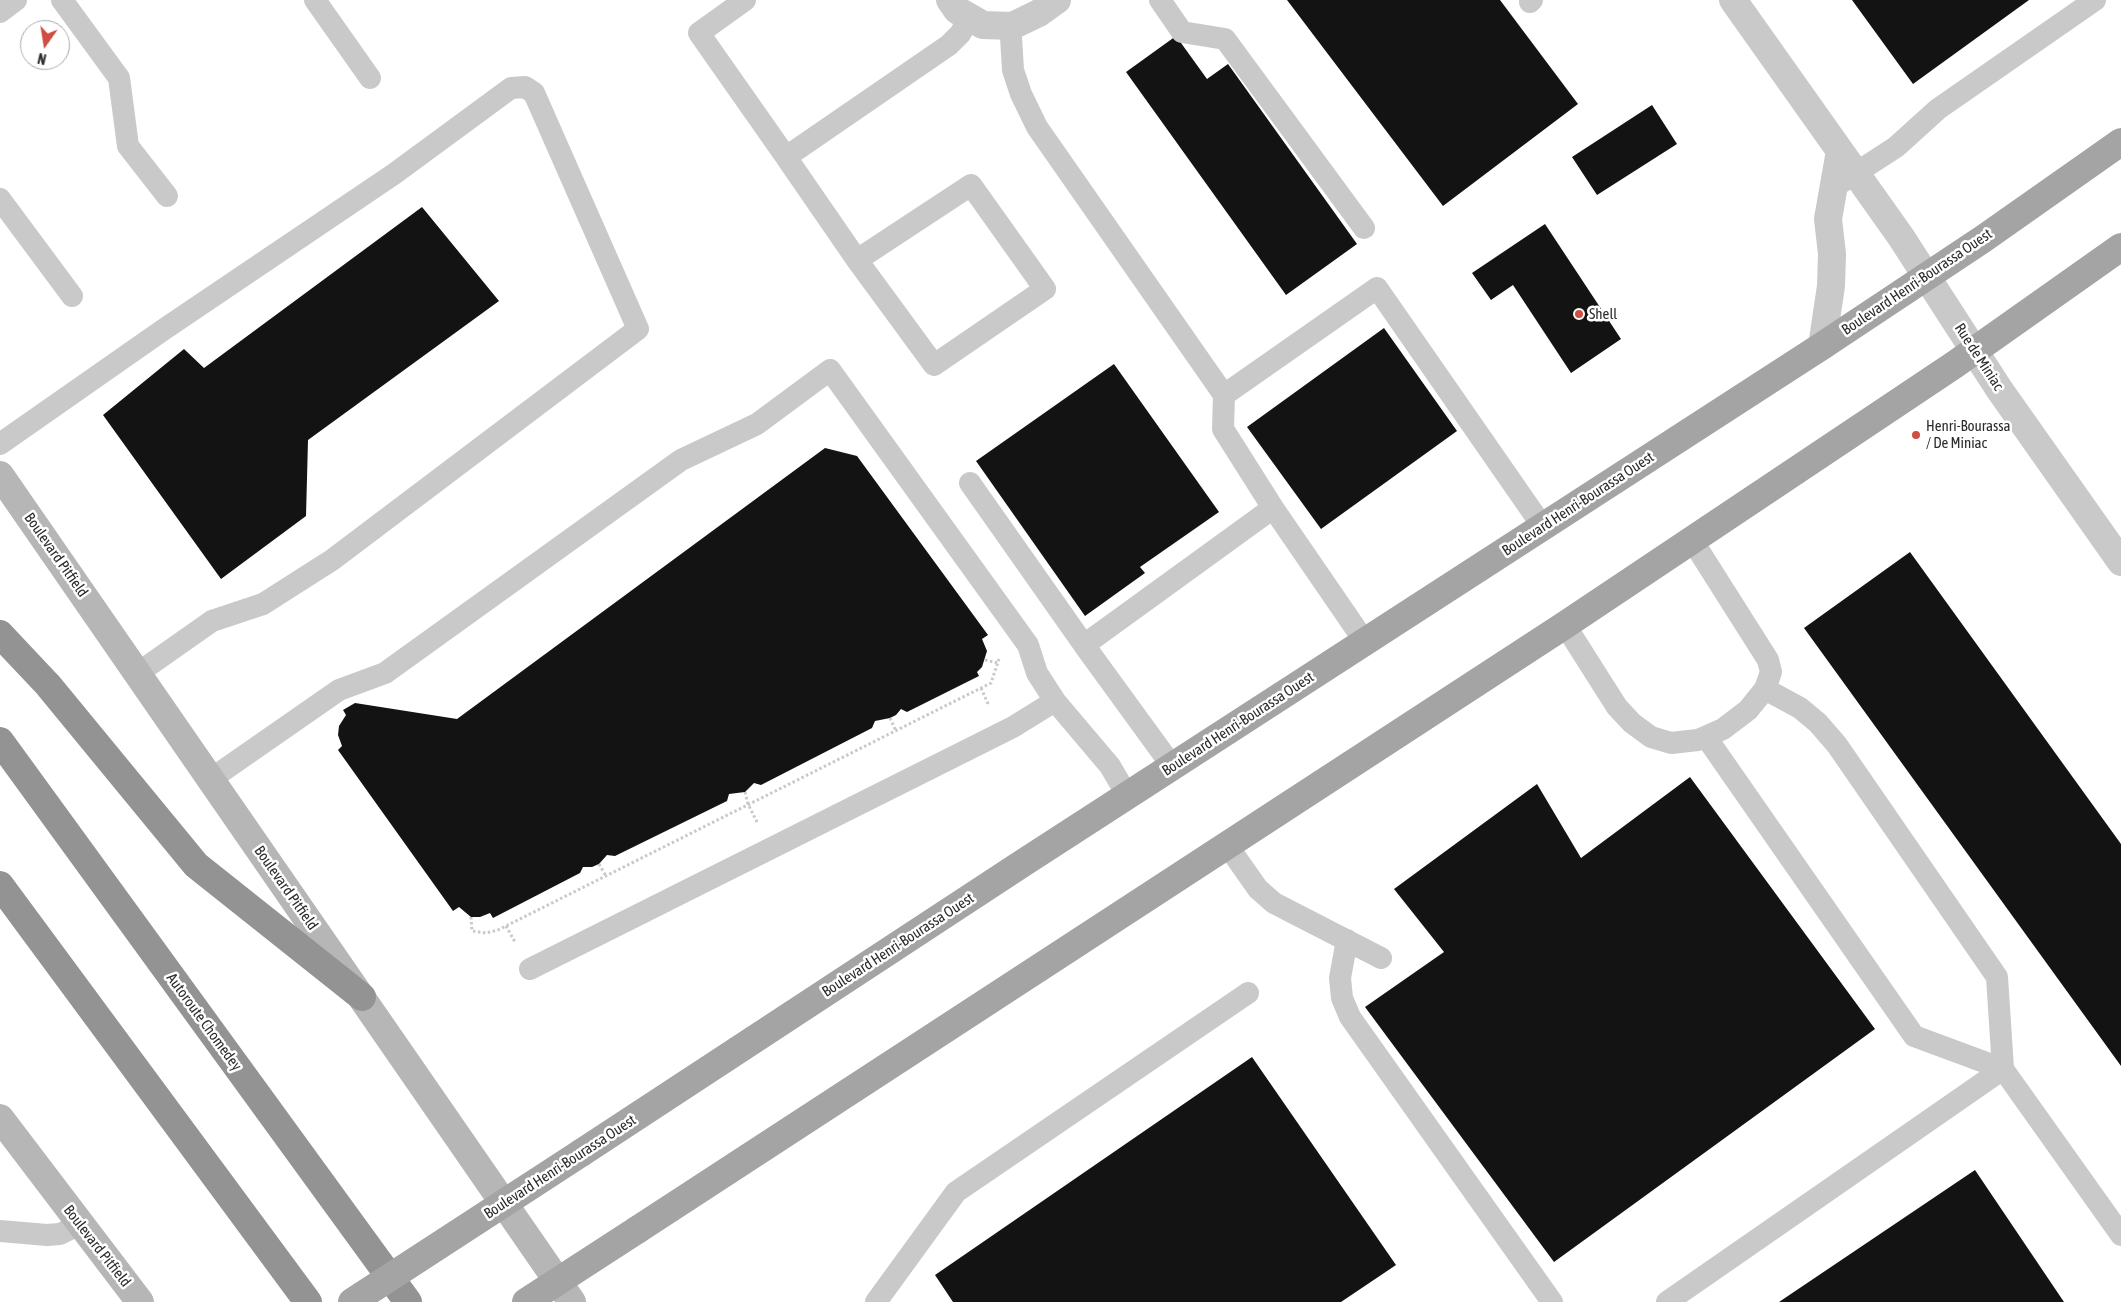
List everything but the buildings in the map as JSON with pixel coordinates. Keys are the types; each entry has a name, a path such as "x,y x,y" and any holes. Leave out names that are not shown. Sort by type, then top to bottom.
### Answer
{"highway":[{"path":"0,634 48,685 196,865 362,997"},
{"name":"Autoroute Chomedey","path":"0,741 408,1302"},
{"path":"0,885 308,1302"}],"main road":[{"name":"Boulevard Henri-Bourassa Ouest","path":"352,1302 1127,795 1822,346 1983,239 2121,142"},
{"path":"526,1302 1565,625 1975,350 2121,247"},
{"name":"Boulevard Pitfield","path":"0,475 572,1302"},
{"name":"Boulevard Pitfield","path":"0,1118 140,1302"}],"street":[{"path":"960,9 983,25 1012,26 1039,13 1057,0"},
{"name":"Rue de Miniac","path":"1733,0 1927,276 1999,389 2121,562"},
{"path":"1822,346 1831,286 1832,254 1828,218 1840,151"}],"lane":[{"path":"0,12 16,0"},
{"path":"62,0 119,78 128,146 167,196"},
{"path":"314,0 370,78"},
{"path":"745,0 699,33 857,260 934,365 1045,289 971,185 857,260"},
{"path":"1160,0 1182,32 1225,39 1364,228"},
{"path":"1833,187 1896,147 1938,109 2095,0"},
{"path":"786,157 949,45 960,34 960,9"},
{"path":"1012,26 1013,70 1021,94 1037,127 1224,396 1223,429 1273,508 1365,642"},
{"path":"0,444 163,330 394,174 511,88 525,87 534,93 638,329 332,560 263,604 212,621 138,673"},
{"path":"0,199 72,296"},
{"path":"1224,396 1377,288 1543,527"},
{"path":"210,780 339,690 385,673 681,460 757,424 830,370 1028,645 1037,673 1055,701 1110,766 1127,795"},
{"path":"970,483 1172,766"},
{"path":"1084,645 1273,508"},
{"path":"1565,625 1618,707 1632,723 1651,737 1671,743 1698,740 1723,729 1748,710 1766,689 1772,672 1768,660 1692,540"},
{"path":"1766,689 1800,708 1818,723 1836,744 1997,976 2003,1069 2121,1235"},
{"path":"530,969 1013,727 1055,701"},
{"path":"1706,737 1914,1036 2003,1069"},
{"path":"1227,845 1258,889 1274,903 1381,958"},
{"path":"1347,940 1340,978 1342,998 1350,1016 1552,1302"},
{"path":"876,1302 956,1192 1248,993"},
{"path":"1667,1302 2003,1069"},
{"path":"0,1231 47,1235 60,1234 80,1224"}],"path":[{"path":"471,917 472,931 486,933 498,930 991,683 1000,656"},
{"path":"985,660 998,663"},
{"path":"890,718 896,731"},
{"path":"745,792 748,804"},
{"path":"599,864 606,876"}],"place":[{"name":"Shell","path":"1579,314"},
{"name":"Henri-Bourassa / De Miniac","path":"1916,435"}]}
